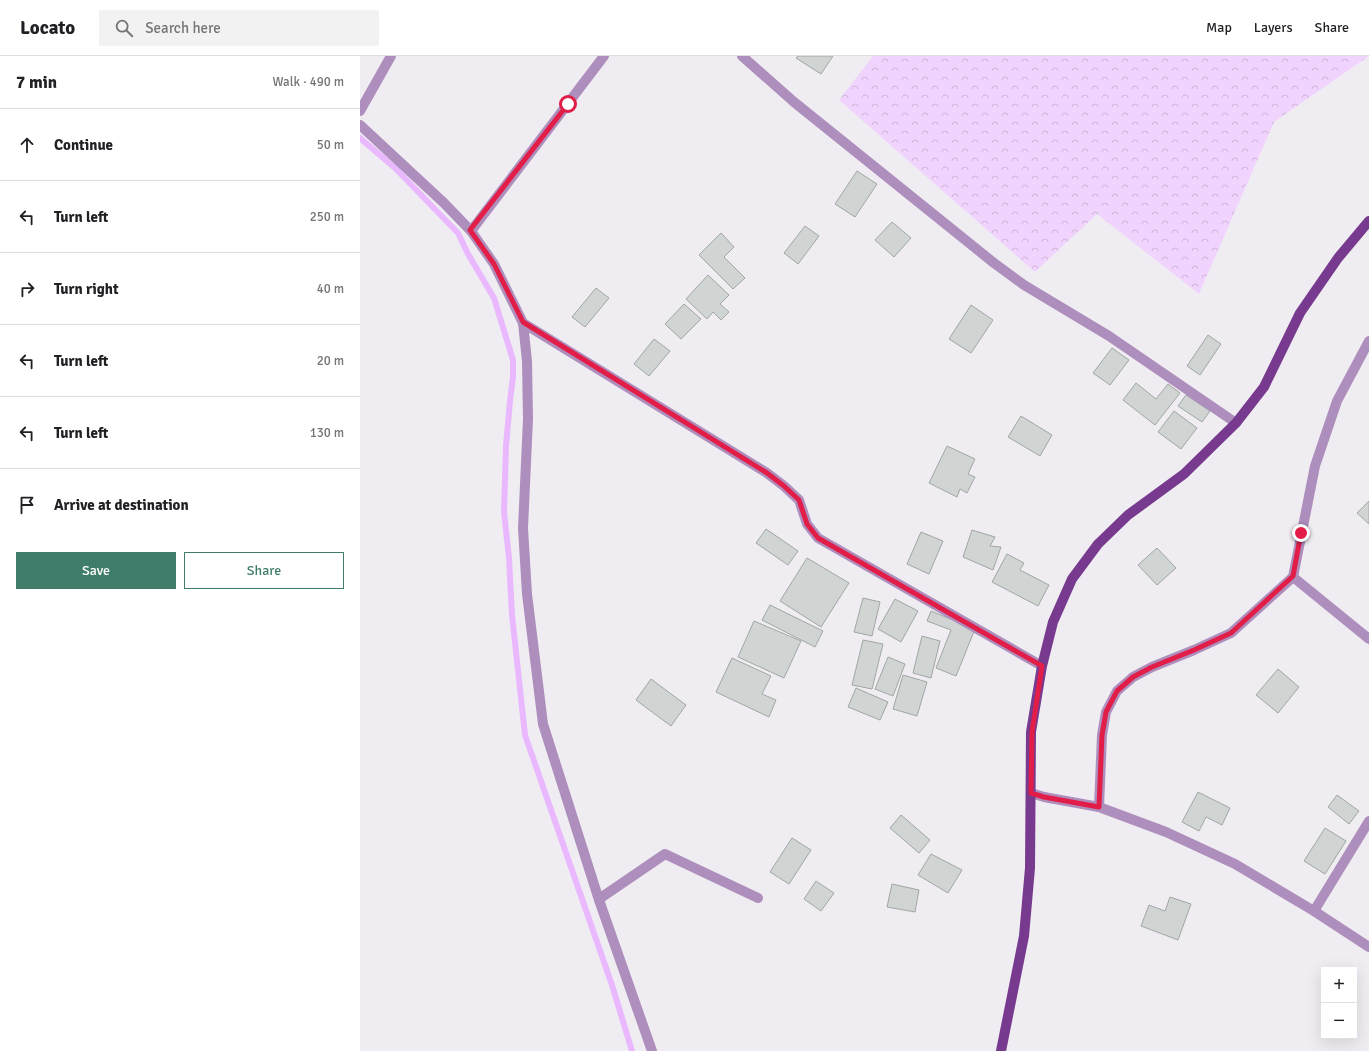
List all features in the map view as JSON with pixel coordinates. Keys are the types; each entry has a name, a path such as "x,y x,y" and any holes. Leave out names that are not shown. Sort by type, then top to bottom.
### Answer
{"main road":[{"path":"1001,1051 1024,936 1030,868 1032,732 1042,666 1053,622 1072,579 1098,544 1128,516 1184,474 1236,423 1264,387 1300,313 1338,258 1369,221"}],"street":[{"path":"360,111 391,56"},
{"path":"470,230 604,56"},
{"path":"742,56 794,102 994,263 1024,285 1110,336 1236,423"},
{"path":"360,126 444,203 470,230 494,264 523,322 527,361 528,419 523,528 527,594 543,724 599,899 652,1051"},
{"path":"523,322 767,473 799,500 807,524 818,538 1042,666"},
{"path":"1096,806 1102,735 1106,712 1117,691 1133,677 1152,667 1231,633 1293,576 1315,466 1337,401 1369,341"},
{"path":"1293,576 1369,639"},
{"path":"1031,793 1044,797 1096,806 1166,832 1235,864 1369,947"},
{"path":"1314,912 1369,821"},
{"path":"599,899 665,854 758,898"}],"green space":[{"path":"873,56 1369,56 1274,122 1199,294 1097,214 1035,272 839,100"}],"building":[{"path":"798,56 833,56 821,74 796,58"},
{"path":"857,171 877,184 855,217 835,204"},
{"path":"892,222 911,238 894,257 875,240"},
{"path":"805,226 819,236 798,264 784,253"},
{"path":"721,233 734,247 724,257 745,278 733,289 699,255"},
{"path":"708,275 729,295 720,304 729,312 721,320 713,312 707,319 686,299"},
{"path":"596,288 609,298 585,327 572,317"},
{"path":"684,304 701,319 681,339 665,324"},
{"path":"971,305 993,320 971,353 949,339"},
{"path":"1208,335 1221,344 1200,375 1187,366"},
{"path":"654,339 670,351 649,376 634,364"},
{"path":"1112,348 1129,360 1110,385 1093,373"},
{"path":"1136,383 1156,399 1168,384 1180,393 1155,425 1123,400"},
{"path":"1186,395 1210,411 1202,422 1178,406"},
{"path":"1174,411 1197,428 1181,449 1158,432"},
{"path":"1021,416 1052,435 1040,456 1008,437"},
{"path":"947,446 975,459 968,474 975,477 967,493 960,489 957,497 929,483"},
{"path":"1369,501 1369,524 1357,513"},
{"path":"766,529 798,551 788,565 756,543"},
{"path":"972,530 995,537 990,546 1001,547 993,570 963,557"},
{"path":"921,532 943,541 929,574 907,564"},
{"path":"1157,548 1176,568 1157,585 1138,565"},
{"path":"1007,554 1024,563 1020,570 1049,585 1038,606 992,582"},
{"path":"807,558 849,583 821,627 780,601"},
{"path":"863,598 880,602 872,636 854,632"},
{"path":"895,599 918,611 901,642 878,629"},
{"path":"770,605 823,631 815,647 762,620"},
{"path":"931,611 975,629 956,676 936,668 951,630 927,621"},
{"path":"754,621 801,641 784,678 738,657"},
{"path":"922,636 940,641 931,678 913,673"},
{"path":"863,640 883,644 872,689 852,685"},
{"path":"888,657 905,664 893,696 875,689"},
{"path":"732,658 771,676 762,694 776,700 769,717 716,692"},
{"path":"1278,669 1299,687 1278,713 1256,695"},
{"path":"903,675 927,682 917,716 893,709"},
{"path":"651,679 686,705 671,726 636,700"},
{"path":"856,688 888,702 880,720 848,707"},
{"path":"1198,792 1230,808 1222,825 1206,817 1199,831 1182,822"},
{"path":"1337,795 1359,811 1349,824 1328,807"},
{"path":"901,815 930,840 919,853 890,828"},
{"path":"1325,828 1346,841 1325,874 1304,861"},
{"path":"792,838 811,850 789,884 770,872"},
{"path":"931,854 962,870 948,893 918,875"},
{"path":"816,881 834,893 821,911 804,899"},
{"path":"892,884 919,890 915,912 887,907"},
{"path":"1170,897 1191,904 1178,940 1141,926 1149,905 1165,911"}],"waterway":[{"path":"360,138 395,168 458,233 468,254 494,298 513,360 513,377 506,446 504,512 509,558 512,615 525,735 612,985 632,1051"}],"route":[{"path":"568,104 470,230 494,264 523,322 767,473 799,500 807,524 818,538 838,548 1042,666 1032,732 1031,793 1044,797 1099,807 1102,735 1106,712 1117,691 1133,677 1152,667 1231,633 1293,576 1301,533"}]}
